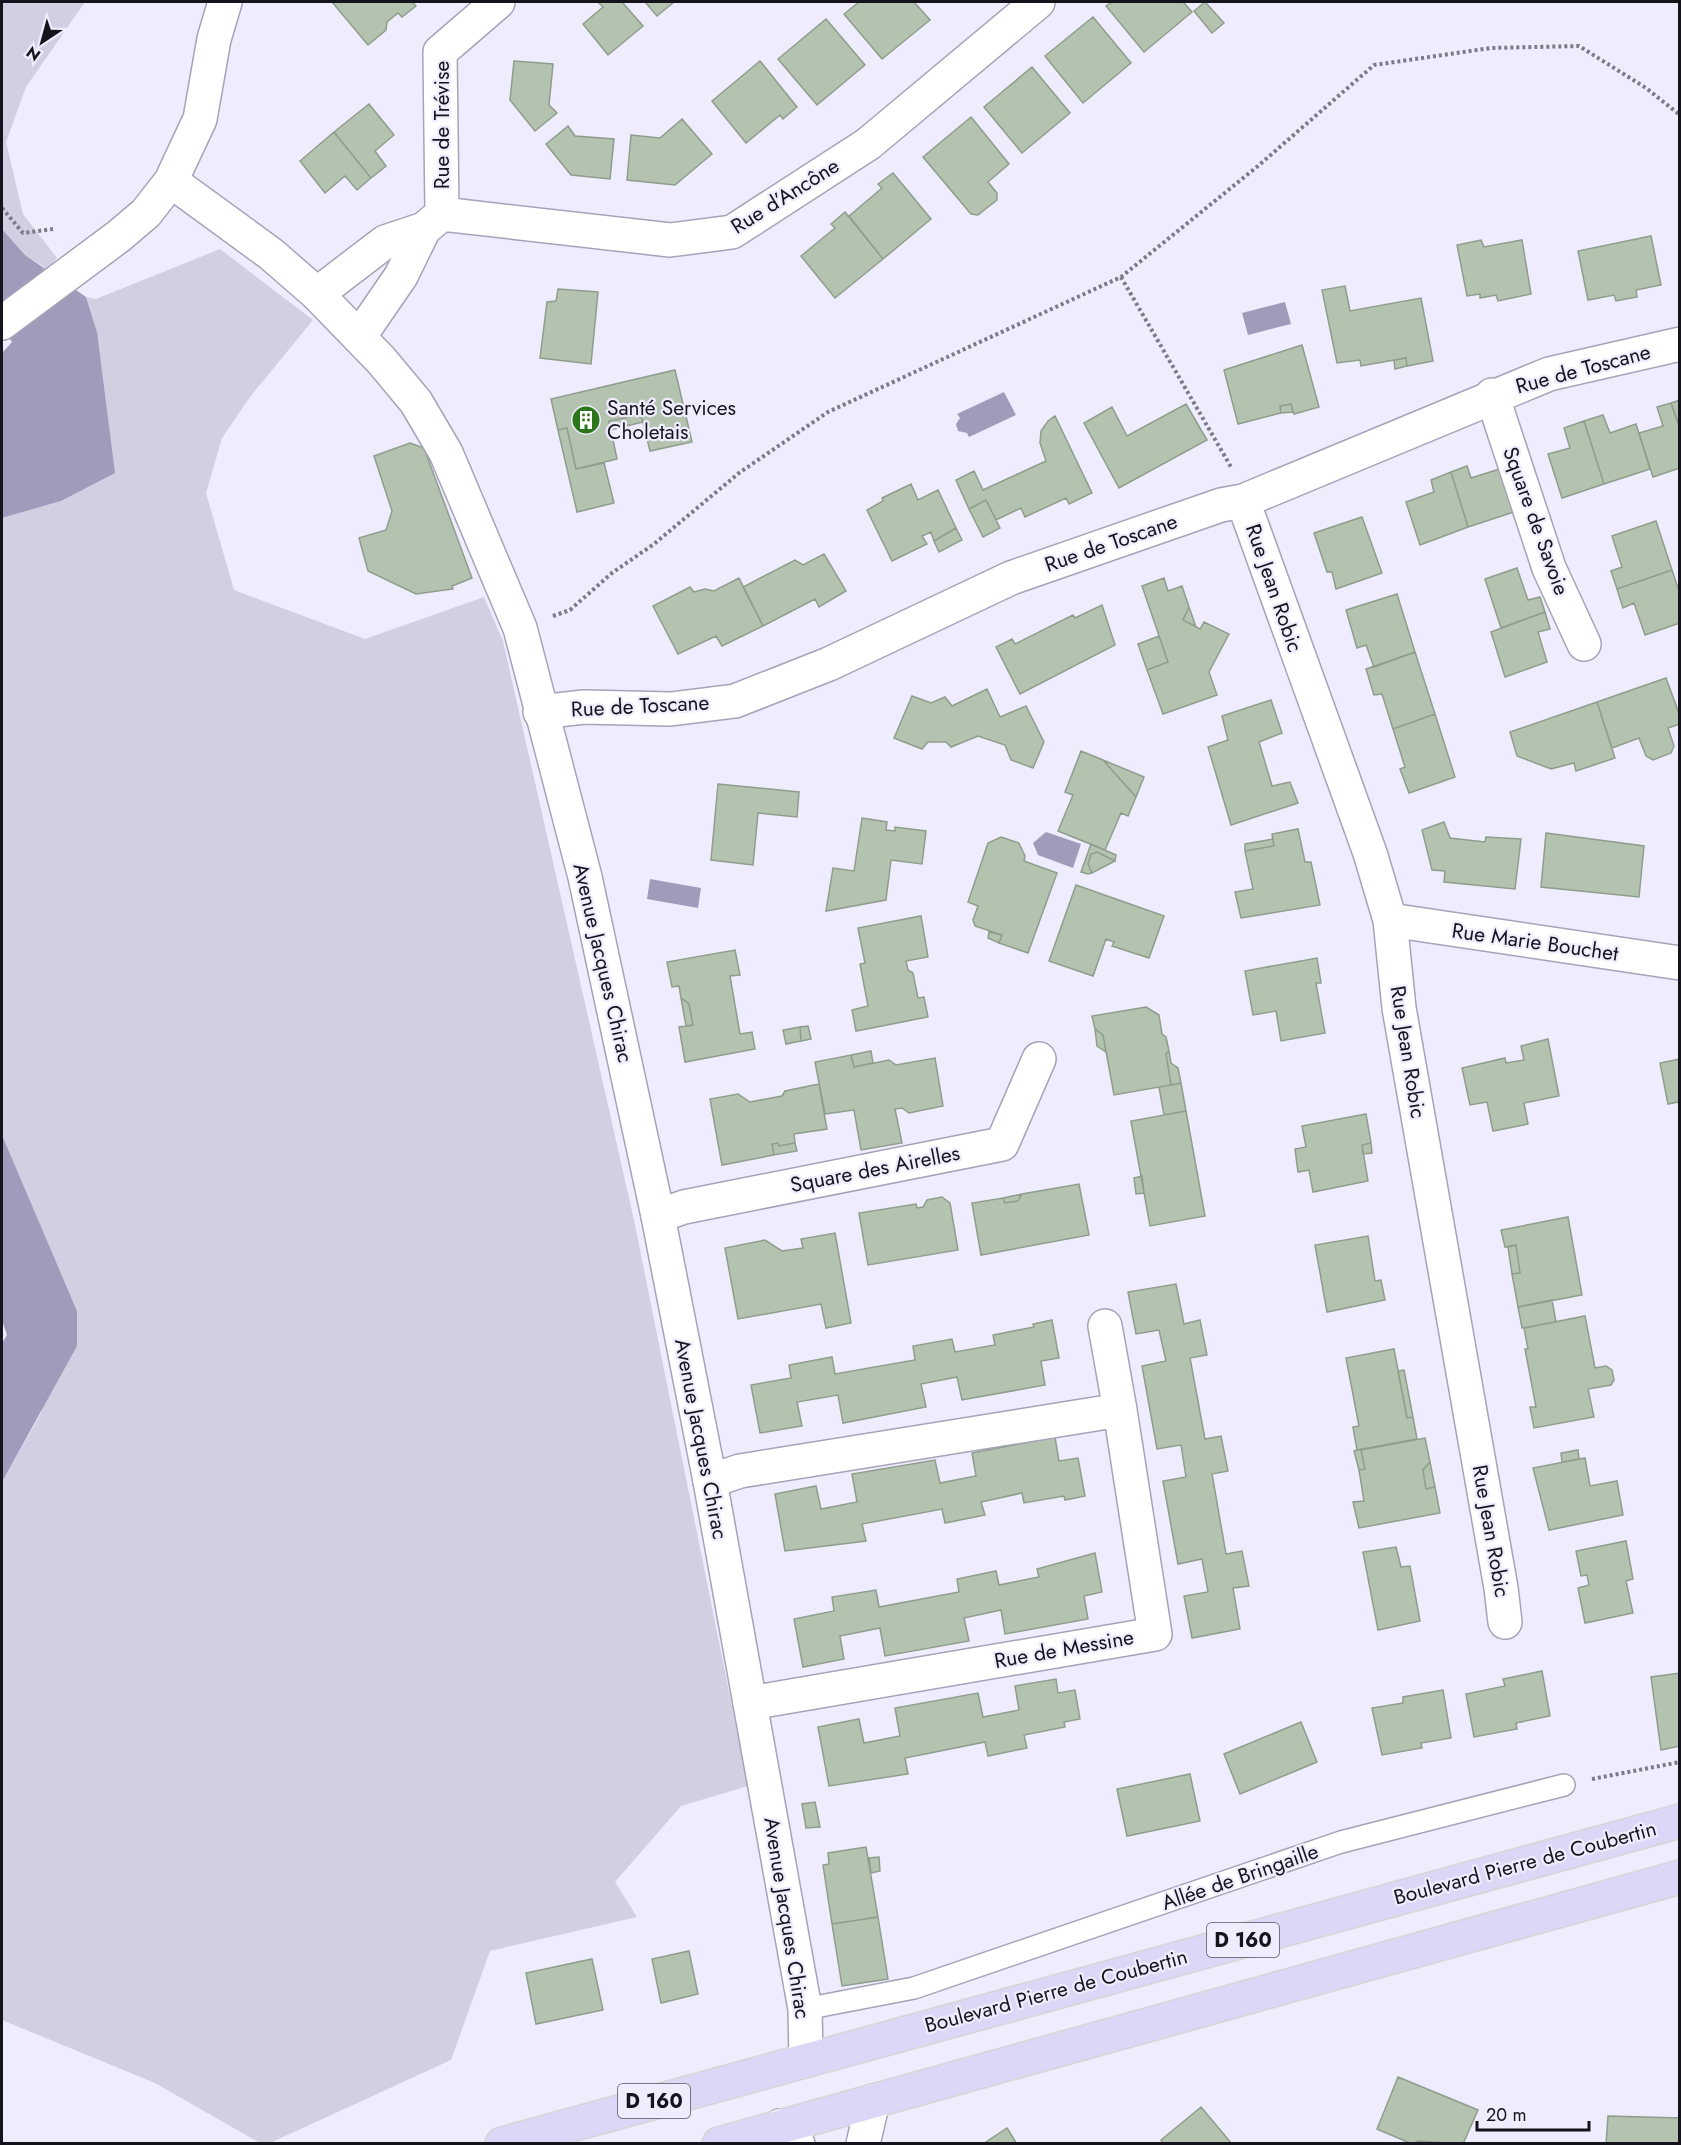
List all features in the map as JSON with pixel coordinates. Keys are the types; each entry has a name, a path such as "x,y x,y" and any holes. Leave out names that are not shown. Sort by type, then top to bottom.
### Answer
{"main road":[{"name":"Boulevard Pierre de Coubertin","path":"502,2144 1680,1821"},
{"name":"D 160","path":"719,2144 789,2135 873,2101 1680,1877"}],"street":[{"path":"2,322 146,213 171,181 200,119 214,39 225,2"},
{"name":"Rue de Trévise","path":"359,338 401,276 433,222 440,52 498,2"},
{"name":"Rue d’Ancône","path":"433,222 670,240 732,232 868,144 1038,2"},
{"name":"Avenue Jacques Chirac","path":"171,181 271,254 317,294 416,402 446,453 520,628 540,712 585,877 658,1216 710,1481 805,2009 806,2059"},
{"path":"317,294 385,242 433,222"},
{"name":"Rue de Toscane","path":"540,712 584,707 671,709 735,700 829,664 1011,578 1221,505 1244,501 1492,395 1549,374 1680,344"},
{"name":"Square de Savoie","path":"1492,395 1549,568 1584,644"},
{"name":"Rue Jean Robic","path":"1244,501 1370,853 1390,920 1400,1008 1505,1622"},
{"name":"Rue Marie Bouchet","path":"1390,920 1680,963"},
{"name":"Square des Airelles","path":"658,1216 684,1207 1002,1144 1040,1059"},
{"name":"Rue de Messine","path":"750,1703 1155,1634 1105,1326"},
{"path":"710,1481 740,1471 1120,1410"},
{"path":"863,2144 873,2101"}],"lane":[{"name":"Allée de Bringaille","path":"805,2009 914,1988 1341,1842 1564,1785"}],"path":[{"path":"520,628 570,610 612,573 654,544 739,473 828,412 1121,277 1258,166 1374,65 1491,48 1579,46 1646,88 1680,115"},
{"path":"2,208 23,232 52,229"},
{"path":"1121,277 1230,465 1244,501"},
{"path":"1564,1785 1680,1762"}],"shaded area":[{"path":"2,2 85,2 26,87 6,142 23,214 57,258 47,269 25,255 2,229"},
{"path":"2,229 25,255 86,297 97,332 115,473 61,501 2,518 2,353 12,342 2,329"},
{"path":"220,249 313,320 250,397 222,438 206,493 234,590 365,639 484,597 503,641 634,1220 748,1786 681,1806 615,1882 637,1917 490,1951 451,2060 270,2143 260,2143 155,2083 2,2020 2,1482 40,1415 77,1311 2,1135 2,518 61,501 97,332 86,297 96,299"},
{"path":"1285,302 1291,324 1248,335 1242,313"},
{"path":"1004,392 1016,415 969,437 967,433 958,431 956,424 960,418 957,414"},
{"path":"1046,832 1081,844 1073,868 1038,855 1033,843"},
{"path":"650,879 701,888 698,908 647,899"},
{"path":"2,1135 77,1311 77,1346 2,1482 2,1343 7,1335 2,1320"}],"building":[{"path":"332,2 412,2 416,6 402,17 398,13 387,22 386,30 368,45"},
{"path":"598,2 622,2 643,26 608,55 583,24 603,7"},
{"path":"645,2 674,2 657,16"},
{"path":"859,2 914,2 930,20 882,59 844,14"},
{"path":"1112,2 1183,2 1192,12 1144,52 1106,6"},
{"path":"1205,2 1224,23 1212,33 1194,11"},
{"path":"1093,17 1131,63 1083,103 1045,56"},
{"path":"826,19 865,65 817,105 778,59"},
{"path":"514,61 553,64 549,105 557,113 535,131 510,100"},
{"path":"760,61 797,107 783,119 780,115 746,143 712,101"},
{"path":"1032,67 1070,113 1022,153 984,107"},
{"path":"369,104 394,135 375,151 386,166 371,178 334,132"},
{"path":"971,117 1009,164 988,182 997,193 997,200 978,215 971,214 923,157"},
{"path":"682,119 712,154 675,185 627,180 631,135 660,138"},
{"path":"568,126 575,136 614,139 610,179 571,175 546,144"},
{"path":"334,132 371,178 357,190 345,176 325,193 300,161"},
{"path":"893,173 931,219 883,259 849,216 882,188 878,184"},
{"path":"845,212 883,259 835,298 801,256 835,228 831,224"},
{"path":"1651,236 1661,285 1636,290 1637,297 1616,301 1614,295 1588,300 1578,251"},
{"path":"1481,240 1484,247 1522,240 1531,294 1498,301 1496,295 1480,298 1480,294 1467,296 1457,245"},
{"path":"1345,286 1350,311 1421,298 1433,361 1407,366 1406,358 1361,366 1360,360 1337,363 1322,290"},
{"path":"558,289 598,292 591,364 540,358 547,302 556,301"},
{"path":"1302,345 1319,407 1294,414 1291,404 1280,406 1281,413 1238,424 1224,370"},
{"path":"1406,358 1407,366 1395,369 1394,360"},
{"name":"Santé Services Choletais","path":"675,370 692,442 650,451 642,418 637,415 609,421 617,459 576,469 567,428 558,430 551,399"},
{"path":"1680,400 1680,429 1671,403"},
{"path":"1671,403 1680,429 1680,468 1653,477 1639,433 1663,426 1657,407"},
{"path":"1186,404 1207,440 1119,488 1084,423 1112,407 1127,436"},
{"path":"1291,404 1293,412 1281,413 1280,406"},
{"path":"637,415 642,418 643,422 610,430 609,421"},
{"path":"1603,415 1610,433 1636,424 1650,469 1604,484 1584,421"},
{"path":"1055,416 1092,493 1069,504 1066,498 1025,517 1021,508 996,520 986,500 969,509 956,480 974,471 983,490 1046,461 1040,443 1041,431"},
{"path":"1584,421 1604,484 1562,498 1548,454 1570,448 1564,428"},
{"path":"567,428 576,469 604,463 614,503 577,512 558,430"},
{"path":"410,443 424,448 472,578 452,586 453,589 416,594 368,571 359,538 386,530 392,511 374,456"},
{"path":"1467,466 1471,478 1506,467 1520,510 1468,527 1451,472"},
{"path":"1451,472 1468,527 1420,545 1406,502 1434,492 1431,480"},
{"path":"911,484 918,500 938,490 956,528 934,541 931,532 922,536 927,544 892,561 867,510 883,501 882,498"},
{"path":"986,500 1000,528 983,537 969,509"},
{"path":"1362,517 1382,573 1336,589 1332,572 1327,572 1314,533"},
{"path":"1656,521 1672,570 1617,589 1611,571 1622,567 1612,536"},
{"path":"956,528 962,540 939,552 934,541"},
{"path":"824,554 846,591 819,607 815,599 763,626 743,587 795,560 803,565"},
{"path":"1517,568 1528,600 1540,597 1545,612 1501,628 1485,579"},
{"path":"1672,570 1680,594 1680,623 1645,635 1634,603 1623,608 1617,589"},
{"path":"739,578 763,626 722,646 716,636 678,654 653,606 690,587 694,592 705,589 714,591"},
{"path":"1164,578 1168,591 1182,586 1189,607 1183,620 1200,629 1204,622 1229,634 1209,672 1217,695 1163,714 1147,670 1168,662 1142,586"},
{"path":"1397,594 1415,652 1374,667 1366,645 1357,648 1346,610"},
{"path":"1102,605 1115,645 1020,694 996,647 1012,639 1015,644 1073,615 1075,618"},
{"path":"1189,607 1196,627 1183,620"},
{"path":"1545,612 1550,629 1538,632 1547,662 1505,677 1491,632"},
{"path":"1159,636 1168,662 1147,670 1138,644"},
{"path":"1415,652 1435,714 1393,729 1382,694 1374,695 1366,669"},
{"path":"1666,678 1680,716 1680,724 1668,728 1674,746 1671,753 1653,760 1646,756 1639,738 1612,748 1597,702"},
{"path":"987,689 1000,717 1026,706 1044,742 1033,768 1011,760 1005,745 978,736 951,747 946,742 928,742 922,749 894,738 912,696 931,703 945,697 952,706"},
{"path":"1271,700 1282,733 1259,742 1272,786 1290,782 1298,803 1231,825 1208,747 1228,740 1222,716"},
{"path":"1597,702 1615,758 1576,771 1574,763 1551,769 1517,756 1510,732"},
{"path":"1435,714 1455,777 1409,793 1400,769 1405,767 1393,729"},
{"path":"1081,751 1103,760 1136,797 1128,816 1121,813 1105,850 1058,831 1073,795 1065,792"},
{"path":"1103,760 1144,777 1136,797"},
{"path":"718,784 799,792 797,817 758,813 753,865 711,860"},
{"path":"862,818 887,822 886,830 895,831 895,827 926,831 922,864 891,860 886,900 826,911 833,868 854,871"},
{"path":"1444,822 1450,838 1485,842 1486,837 1521,839 1515,889 1444,882 1445,871 1432,870 1422,830"},
{"path":"1298,829 1305,862 1311,862 1320,905 1241,918 1235,892 1253,889 1245,851 1274,846 1272,834"},
{"path":"1546,833 1644,846 1639,897 1541,887"},
{"path":"1001,837 1019,843 1025,856 1024,861 1057,873 1028,953 999,943 1002,935 975,926 973,920 978,906 968,902 988,843"},
{"path":"1273,839 1274,846 1245,851 1245,844"},
{"path":"1091,844 1116,855 1115,861 1097,852 1091,854 1088,864 1092,873 1088,874 1081,872"},
{"path":"1097,852 1115,861 1092,873 1088,864 1091,854"},
{"path":"1076,885 1164,916 1149,958 1112,946 1114,942 1106,939 1093,976 1049,961"},
{"path":"921,916 928,957 906,961 908,970 913,973 918,998 924,997 928,1017 856,1031 852,1010 868,1006 860,964 865,963 858,928"},
{"path":"989,932 1002,935 999,943 988,938"},
{"path":"735,950 740,975 730,976 740,1034 752,1032 755,1049 685,1062 679,1027 693,1025 689,1004 681,998 679,986 672,987 667,962"},
{"path":"1317,958 1321,983 1316,983 1325,1033 1281,1041 1276,1011 1253,1015 1245,971"},
{"path":"681,998 689,1004 693,1025 686,1026"},
{"path":"1146,1007 1159,1015 1162,1034 1166,1037 1169,1051 1166,1054 1171,1085 1114,1095 1103,1035 1095,1029 1092,1016"},
{"path":"808,1026 811,1039 801,1041 800,1027"},
{"path":"800,1027 801,1041 786,1044 783,1030"},
{"path":"1095,1029 1103,1035 1106,1052 1097,1046"},
{"path":"1548,1039 1559,1096 1524,1103 1528,1124 1493,1131 1487,1102 1470,1105 1462,1068 1505,1058 1506,1063 1524,1060 1521,1046"},
{"path":"871,1051 873,1063 854,1067 851,1055"},
{"path":"1169,1051 1171,1063 1178,1068 1181,1083 1171,1085 1166,1054"},
{"path":"851,1055 854,1067 889,1060 896,1065 935,1058 943,1106 909,1113 902,1108 895,1109 902,1143 861,1150 854,1110 825,1114 815,1062"},
{"path":"1680,1059 1680,1110 1678,1102 1668,1104 1660,1063"},
{"path":"1181,1083 1186,1111 1164,1115 1159,1087"},
{"path":"819,1084 827,1129 794,1134 795,1143 779,1146 778,1143 772,1144 774,1155 722,1165 710,1099 738,1094 750,1102 782,1096 785,1091"},
{"path":"1186,1111 1205,1216 1150,1226 1131,1121"},
{"path":"1366,1114 1371,1143 1362,1145 1368,1181 1313,1192 1309,1170 1298,1172 1295,1149 1306,1147 1302,1126"},
{"path":"778,1143 779,1146 795,1143 797,1151 774,1155 772,1144"},
{"path":"1371,1143 1372,1153 1363,1154 1362,1145"},
{"path":"1142,1176 1144,1193 1136,1194 1134,1178"},
{"path":"1079,1184 1089,1235 981,1255 972,1203 1003,1198 1005,1203 1018,1201 1022,1194"},
{"path":"1022,1194 1018,1201 1005,1203 1003,1198"},
{"path":"942,1197 950,1203 958,1250 868,1265 859,1213 916,1204 917,1208 923,1207 927,1200"},
{"path":"1568,1217 1582,1295 1518,1307 1512,1274 1520,1273 1516,1245 1505,1247 1501,1230"},
{"path":"835,1233 851,1323 826,1328 821,1304 738,1319 725,1248 765,1240 782,1251 803,1248 801,1239"},
{"path":"1368,1236 1375,1281 1381,1280 1385,1300 1327,1312 1315,1245"},
{"path":"1516,1245 1520,1273 1512,1274 1508,1247"},
{"path":"1176,1284 1184,1324 1200,1320 1207,1355 1190,1358 1205,1439 1221,1436 1228,1471 1212,1474 1226,1554 1242,1551 1249,1586 1233,1588 1240,1629 1192,1638 1184,1596 1208,1592 1202,1559 1178,1564 1163,1481 1186,1477 1181,1445 1157,1449 1142,1366 1166,1361 1159,1330 1136,1334 1128,1292"},
{"path":"1552,1300 1556,1322 1522,1328 1518,1307"},
{"path":"1585,1316 1595,1368 1606,1366 1612,1370 1614,1380 1611,1385 1588,1389 1594,1417 1534,1428 1530,1407 1536,1407 1525,1349 1528,1349 1524,1328"},
{"path":"1052,1320 1059,1358 1041,1361 1045,1385 962,1400 957,1377 921,1384 926,1407 843,1423 838,1395 797,1402 802,1426 760,1433 751,1385 791,1378 789,1365 832,1357 835,1374 915,1360 913,1346 952,1339 955,1352 995,1345 993,1335 1034,1327 1033,1324"},
{"path":"1394,1349 1407,1418 1413,1417 1417,1439 1357,1450 1353,1427 1359,1426 1346,1358"},
{"path":"1404,1370 1413,1417 1407,1418 1398,1371"},
{"path":"1055,1437 1059,1461 1078,1458 1085,1496 1065,1500 1064,1496 1024,1503 1022,1493 981,1502 985,1515 945,1523 942,1509 862,1524 866,1541 785,1551 775,1494 816,1486 821,1509 857,1502 852,1474 935,1460 940,1483 976,1476 972,1453"},
{"path":"1425,1438 1430,1462 1423,1470 1426,1489 1435,1487 1440,1513 1359,1528 1353,1502 1364,1501 1359,1470 1365,1469 1361,1450"},
{"path":"1361,1450 1365,1469 1359,1470 1354,1451"},
{"path":"1578,1450 1579,1459 1562,1462 1561,1453"},
{"path":"1585,1458 1590,1486 1617,1481 1623,1515 1549,1530 1533,1468"},
{"path":"1430,1462 1435,1487 1426,1489 1423,1470"},
{"path":"1626,1541 1633,1579 1626,1581 1633,1613 1585,1623 1578,1588 1589,1585 1587,1575 1581,1576 1576,1551"},
{"path":"1396,1547 1401,1567 1410,1566 1420,1621 1378,1630 1363,1552"},
{"path":"1095,1553 1102,1592 1084,1596 1088,1619 1005,1634 1001,1610 964,1618 969,1641 885,1656 880,1628 840,1636 844,1659 803,1667 794,1619 834,1611 832,1597 876,1590 879,1607 959,1592 957,1579 996,1571 999,1585 1039,1577 1037,1569"},
{"path":"1542,1671 1550,1716 1516,1723 1517,1729 1474,1737 1466,1694 1505,1686 1503,1679"},
{"path":"1680,1673 1680,1746 1661,1750 1651,1677"},
{"path":"1056,1679 1058,1693 1075,1690 1080,1719 1064,1722 1065,1727 1024,1735 1027,1748 988,1756 985,1742 905,1758 908,1774 829,1786 818,1727 859,1719 864,1743 900,1736 895,1708 978,1693 983,1717 1019,1710 1015,1686"},
{"path":"1443,1690 1451,1738 1421,1743 1422,1748 1382,1755 1372,1708 1403,1703 1403,1697"},
{"path":"1301,1722 1317,1762 1240,1794 1224,1754"},
{"path":"1190,1774 1200,1821 1127,1836 1117,1789"},
{"path":"815,1802 820,1827 806,1828 802,1804"},
{"path":"866,1847 878,1917 832,1924 823,1865 829,1864 828,1853"},
{"path":"879,1857 880,1871 871,1873 869,1858"},
{"path":"878,1917 888,1979 842,1986 832,1924"},
{"path":"689,1951 698,1994 661,2003 652,1959"},
{"path":"592,1959 603,2010 536,2024 526,1973"},
{"path":"1398,2077 1478,2110 1463,2144 1418,2141 1412,2144 1377,2129"},
{"path":"1201,2107 1232,2144 1164,2144 1161,2140"},
{"path":"1608,2116 1680,2118 1680,2144 1606,2144"},
{"path":"1007,2128 1017,2144 983,2144"}],"place":[{"name":"Santé Services Choletais","path":"586,420"}]}
